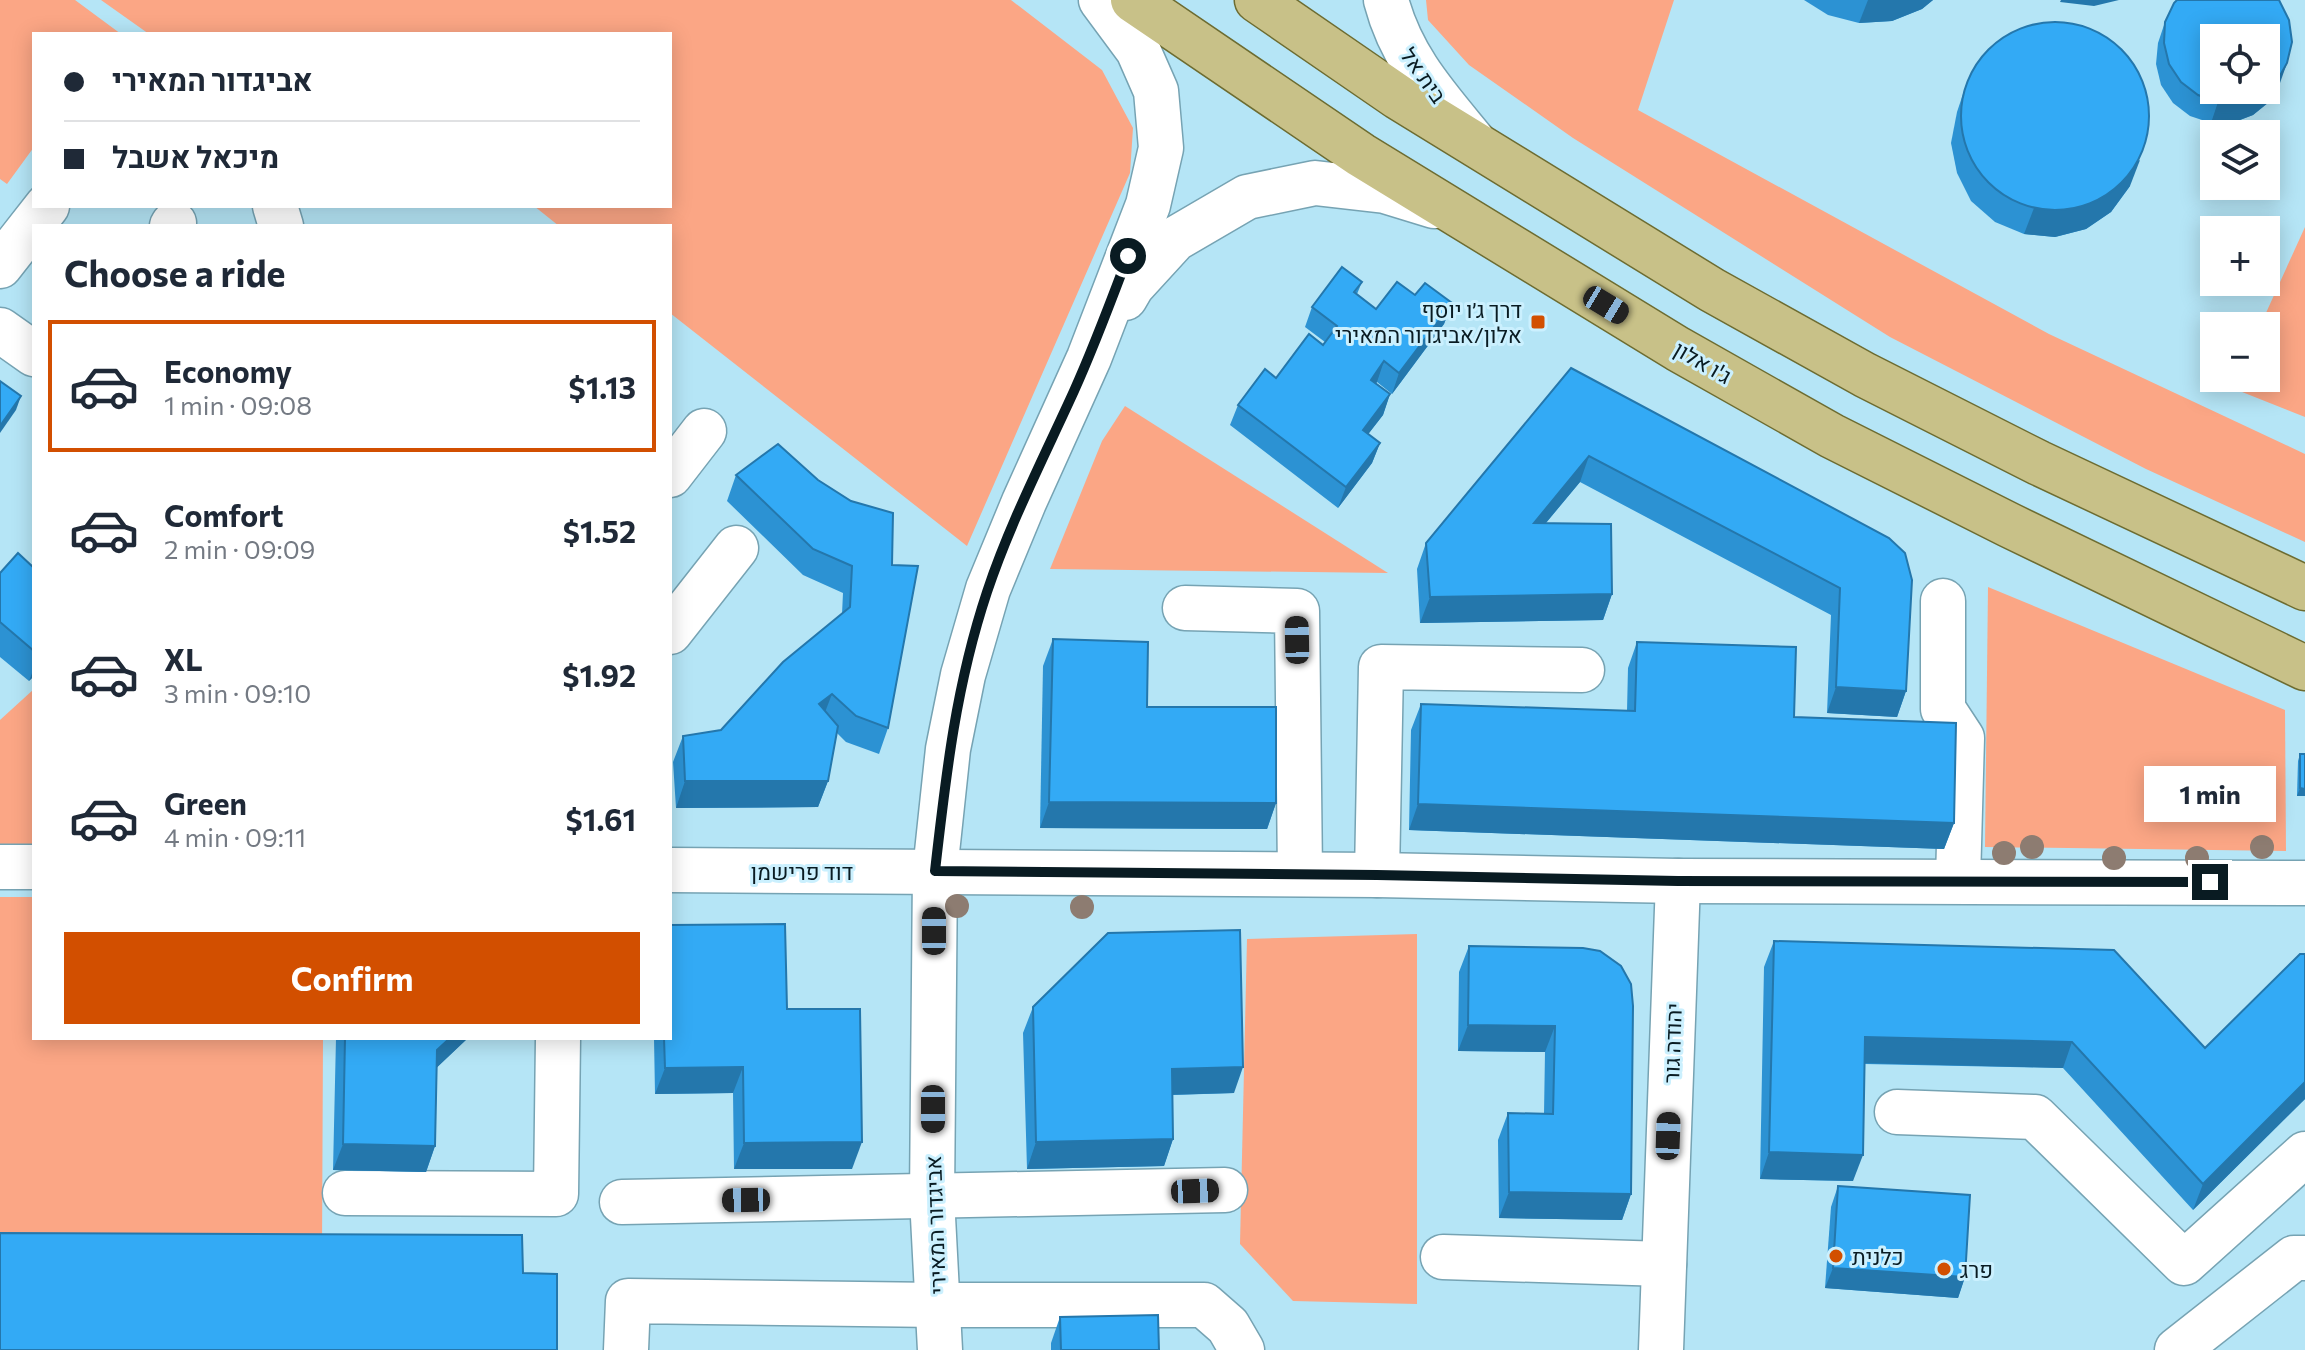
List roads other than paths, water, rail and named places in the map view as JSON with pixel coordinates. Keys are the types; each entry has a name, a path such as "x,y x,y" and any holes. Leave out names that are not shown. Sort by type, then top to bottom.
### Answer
{"main road":[{"name":"ג'ו אלון","path":"1133,0 1361,155 1678,349 1832,436 2305,668"},
{"path":"1257,0 1398,97 1712,290 1865,375 2039,463 2305,588"}],"street":[{"name":"אביגדור המאירי","path":"940,1350 932,1198 935,871 948,749 963,675 988,589 1089,358 1148,205 1161,148 1156,91 1138,50 1101,0"},
{"name":"בית אל","path":"1386,0 1392,25 1413,66 1474,143"},
{"name":"אביגדור המאירי","path":"1089,358 1132,286 1175,239 1247,197 1315,183 1385,191 1454,212"},
{"path":"33,224 45,208"},
{"path":"0,266 32,225"},
{"path":"0,330 32,353"},
{"path":"672,472 704,431"},
{"path":"672,629 736,548"},
{"path":"1943,601 1943,709 1962,738 1958,880"},
{"path":"1185,608 1297,611 1300,874"},
{"path":"1377,875 1381,667 1582,670"},
{"path":"0,867 32,867"},
{"name":"דוד פרישמן","path":"672,870 1300,874 1678,881 2305,883"},
{"name":"יהודה גור","path":"1661,1350 1678,881"},
{"path":"345,1193 556,1194 558,1040"},
{"path":"1897,1112 2035,1117 2184,1263 2305,1154"},
{"path":"622,1202 1225,1190"},
{"path":"1443,1257 1664,1264"},
{"path":"2177,1350 2294,1258 2305,1258"},
{"path":"626,1350 628,1301 1204,1305 1228,1326 1242,1350"}],"place":[{"name":"דרך ג׳ו יוסף אלון/אביגדור המאירי","path":"1538,322"},
{"name":"כלנית","path":"1836,1256"},
{"name":"פרג","path":"1944,1269"}]}
